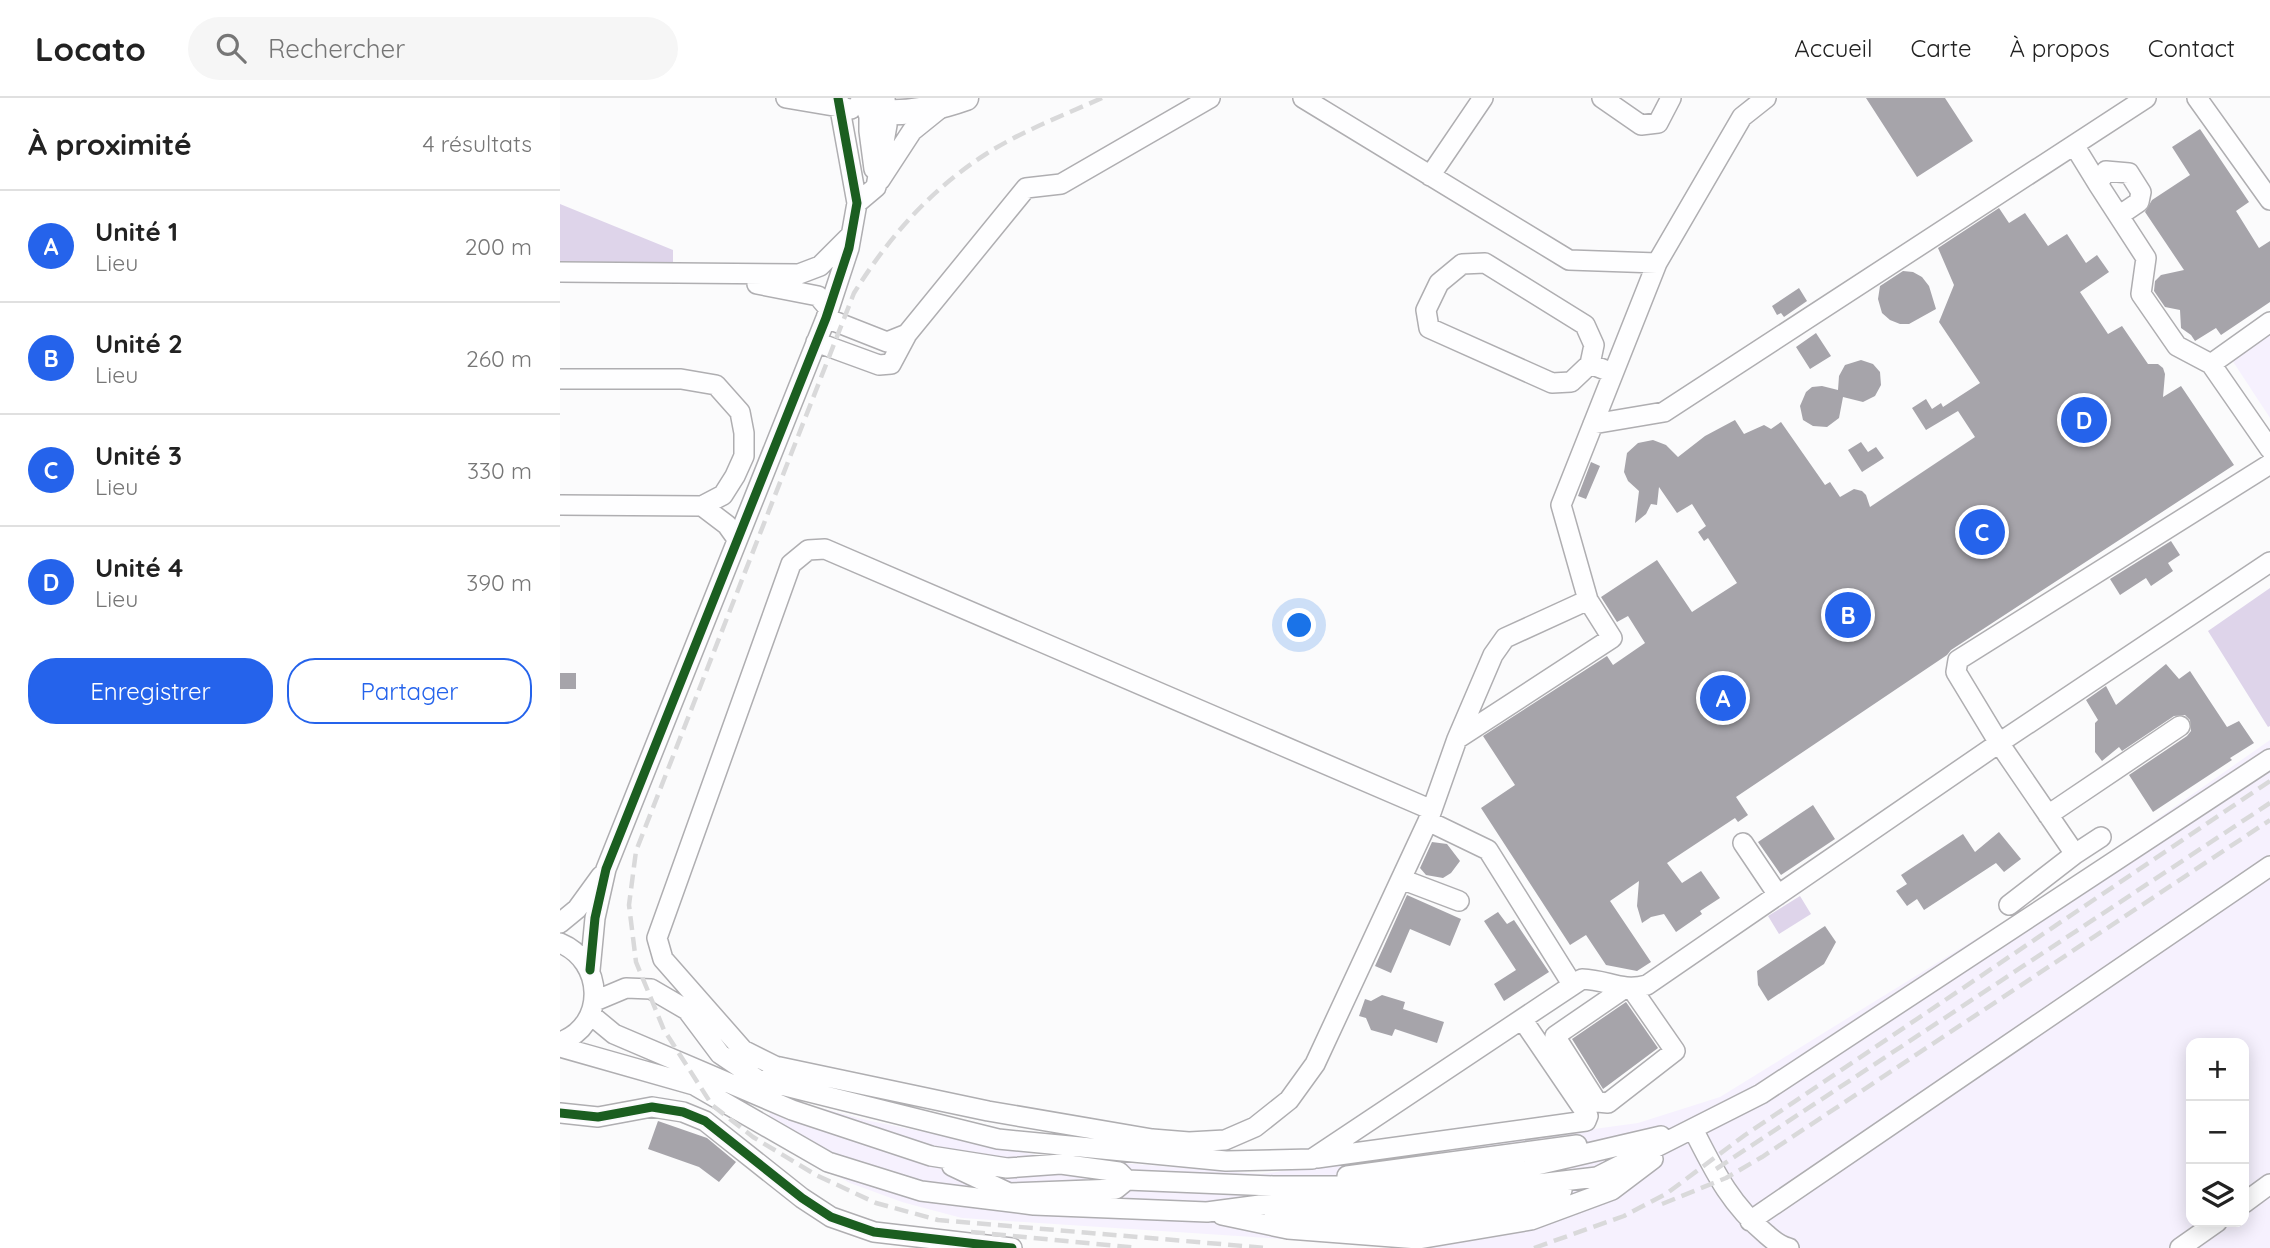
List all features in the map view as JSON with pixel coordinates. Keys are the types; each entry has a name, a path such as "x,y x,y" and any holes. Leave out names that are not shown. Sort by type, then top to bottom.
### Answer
{"main road":[{"path":"868,102 954,102"}],"street":[{"path":"786,98 868,102"},
{"path":"816,342 879,365 891,364 907,334 1026,188 1062,184 1210,98"},
{"path":"1303,98 1569,260 1657,263"},
{"path":"1430,176 1483,98"},
{"path":"1602,98 1641,125 1658,123 1671,98"},
{"path":"1593,424 1664,412 2146,98"},
{"path":"2197,98 2270,200"},
{"path":"590,970 595,918 606,869 828,313 852,234 857,203 846,136 868,102"},
{"path":"846,136 868,102"},
{"path":"868,102 876,187"},
{"path":"857,203 876,187 912,131 954,102"},
{"path":"1457,739 1612,638 1588,600 1561,505 1657,263 1742,117 1755,102"},
{"path":"2074,145 2146,258 2141,294 2177,346 2211,364 2270,449"},
{"path":"2098,184 2106,171 2129,173 2141,192 2139,202 2120,215"},
{"path":"560,272 799,274 820,266 852,234"},
{"path":"1485,263 1585,326 1594,345 1590,364 1571,382 1552,383 1429,328 1426,310 1439,283 1462,264 1485,263"},
{"path":"560,280 725,280 781,287 818,296 828,313 887,342 907,334"},
{"path":"2211,364 2270,323"},
{"path":"1590,364 1613,373"},
{"path":"560,379 681,379 716,385 740,412 744,433 744,456 736,476 723,495 702,506 560,505"},
{"path":"2075,854 1956,672 1958,660 2270,464"},
{"path":"702,506 727,525 737,538"},
{"path":"1572,984 1488,850 1430,816 825,549 808,550 791,564 657,938 663,959 743,1050 775,1066 988,1111 1152,1139 1189,1142 1225,1140 1255,1127 1289,1100 1315,1063 1430,816 1457,739 1493,655 1505,638 1588,600"},
{"path":"1312,1159 1582,979 1603,980 1628,989 1675,1051 1608,1103 1597,1102 1555,1036 1628,989 1647,985 2270,562"},
{"path":"2048,815 2180,726"},
{"path":"1207,1212 1290,1201 1414,1203 1597,1177 1760,1094 2270,759"},
{"path":"2009,905 2101,837"},
{"path":"1743,844 1778,895"},
{"path":"1750,1221 2270,866"},
{"path":"560,923 577,909 606,869"},
{"path":"1401,879 1459,901"},
{"path":"560,943 582,956 595,985 593,1008 581,1029 560,1045"},
{"path":"593,1008 626,988 651,989 687,1010 720,1054 757,1079 998,1139 1226,1161 1312,1159 1587,1121 1588,1116 1522,1019"},
{"path":"593,1008 614,1034 792,1110 931,1156 1009,1193 1116,1189 1127,1180 1273,1186 1693,1129"},
{"path":"560,1045 694,1085 828,1162 921,1191 1034,1205 1207,1212 1288,1229 1418,1239 1531,1220 1612,1190 1693,1129"},
{"path":"560,1113 598,1117 652,1107 683,1112 705,1121 802,1198 831,1216 874,1232 1012,1248"},
{"path":"1693,1129 1726,1192 1750,1221 1781,1247 1789,1248"},
{"path":"931,1156 1007,1168 1060,1164 1119,1172 1127,1180"},
{"path":"2249,1199 2270,1184"},
{"path":"2180,1248 2210,1227"}],"shaded area":[{"path":"560,204 673,250 673,264 560,263"},
{"path":"2270,334 2270,418 2232,360"},
{"path":"2270,588 2270,726 2268,727 2208,631"},
{"path":"2270,740 2270,1248 1421,1248 962,1218 902,1202 850,1183 759,1132 780,1097 866,1120 1046,1157 1261,1174 1638,1123 1720,1097 2063,885"},
{"path":"1800,896 1811,914 1779,934 1768,916"}],"building":[{"path":"1866,98 1945,98 1973,141 1917,177"},
{"path":"2200,129 2249,202 2236,211 2259,248 2270,241 2270,302 2221,335 2216,328 2195,341 2181,328 2180,310 2165,307 2154,291 2155,281 2161,275 2184,270 2145,212 2152,200 2190,175 2172,147"},
{"path":"1999,208 2009,223 2025,213 2048,246 2067,234 2086,263 2097,255 2109,272 2080,292 2108,334 2122,326 2148,364 2158,364 2163,368 2163,397 2181,386 2234,465 1951,650 1736,797 1748,815 1738,822 1735,818 1667,863 1682,883 1701,871 1720,898 1676,932 1664,914 1651,917 1642,923 1637,906 1639,881 1610,901 1651,962 1637,971 1606,965 1586,935 1570,945 1481,808 1515,785 1483,736 1607,656 1613,665 1645,643 1628,616 1617,622 1601,597 1657,560 1692,612 1737,583 1708,538 1704,541 1698,532 1706,526 1692,504 1677,513 1659,487 1657,505 1651,504 1646,514 1635,523 1639,491 1628,481 1624,472 1627,453 1638,443 1653,440 1666,445 1678,457 1705,436 1735,420 1744,434 1764,425 1771,429 1781,422 1825,485 1830,482 1840,497 1854,489 1862,491 1870,507 1975,437 1958,411 1926,430 1912,408 1926,399 1932,409 1941,403 1943,407 1980,383 1939,322 1954,285 1938,248"},
{"path":"1903,271 1922,277 1929,286 1936,309 1909,324 1890,320 1882,313 1878,299 1880,286"},
{"path":"1799,288 1807,301 1784,317 1781,313 1777,315 1772,306"},
{"path":"1816,333 1831,356 1810,369 1796,347"},
{"path":"1861,360 1873,364 1880,372 1881,385 1875,396 1863,402 1843,397 1839,418 1827,427 1813,426 1803,420 1800,406 1806,392 1812,387 1822,386 1838,390 1839,376 1845,365"},
{"path":"1861,442 1868,452 1876,447 1884,458 1862,472 1848,450"},
{"path":"1591,462 1600,466 1586,499 1578,496"},
{"path":"2171,541 2180,555 2168,563 2173,571 2151,586 2146,578 2120,595 2110,579"},
{"path":"2166,664 2179,679 2190,671 2227,727 2239,721 2254,743 2153,812 2129,775 2187,736 2191,731 2190,720 2185,715 2174,716 2122,751 2119,747 2102,761 2095,752 2095,723 2098,720 2086,700 2106,686 2116,705"},
{"path":"560,673 576,673 576,689 560,689"},
{"path":"1813,805 1835,839 1781,875 1758,842"},
{"path":"1999,832 2021,859 2004,872 1996,863 1924,910 1917,899 1907,906 1896,891 1907,884 1901,875 1963,834 1975,852"},
{"path":"1432,842 1447,844 1460,861 1451,873 1443,878 1426,875 1420,868"},
{"path":"1407,895 1461,919 1450,946 1410,929 1391,973 1375,966"},
{"path":"1498,912 1507,924 1514,920 1549,972 1504,1001 1494,984 1516,970 1484,921"},
{"path":"1825,926 1836,942 1824,964 1768,1001 1758,985 1757,971"},
{"path":"1382,995 1405,1002 1403,1009 1444,1022 1437,1043 1395,1029 1392,1036 1371,1030 1366,1018 1359,1016 1365,999 1371,1001"},
{"path":"1626,1002 1658,1048 1603,1089 1572,1039"},
{"path":"658,1121 707,1138 736,1162 719,1182 699,1167 648,1149"}],"railway":[{"path":"1102,98 1014,138 966,168 912,216 854,293 636,851 629,905 636,962 664,1030 712,1105 753,1137 816,1175 876,1203 938,1220 1267,1248"},
{"path":"1534,1248 1624,1216 1666,1194 1745,1135 2270,781"},
{"path":"1716,1169 2270,803"},
{"path":"1662,1204 1726,1178 1762,1157 2270,820"},
{"path":"971,1232 1138,1248"}],"cycle path":[{"path":"590,970 595,918 606,869 826,318 849,248 857,203 838,98"},
{"path":"560,1113 598,1117 652,1107 683,1112 705,1121 802,1198 831,1217 874,1232 1012,1248"}],"place":[{"name":"Unité 4","path":"2084,420"},
{"name":"Unité 3","path":"1982,532"},
{"name":"Unité 2","path":"1848,615"},
{"name":"Unité 1","path":"1723,698"}]}
